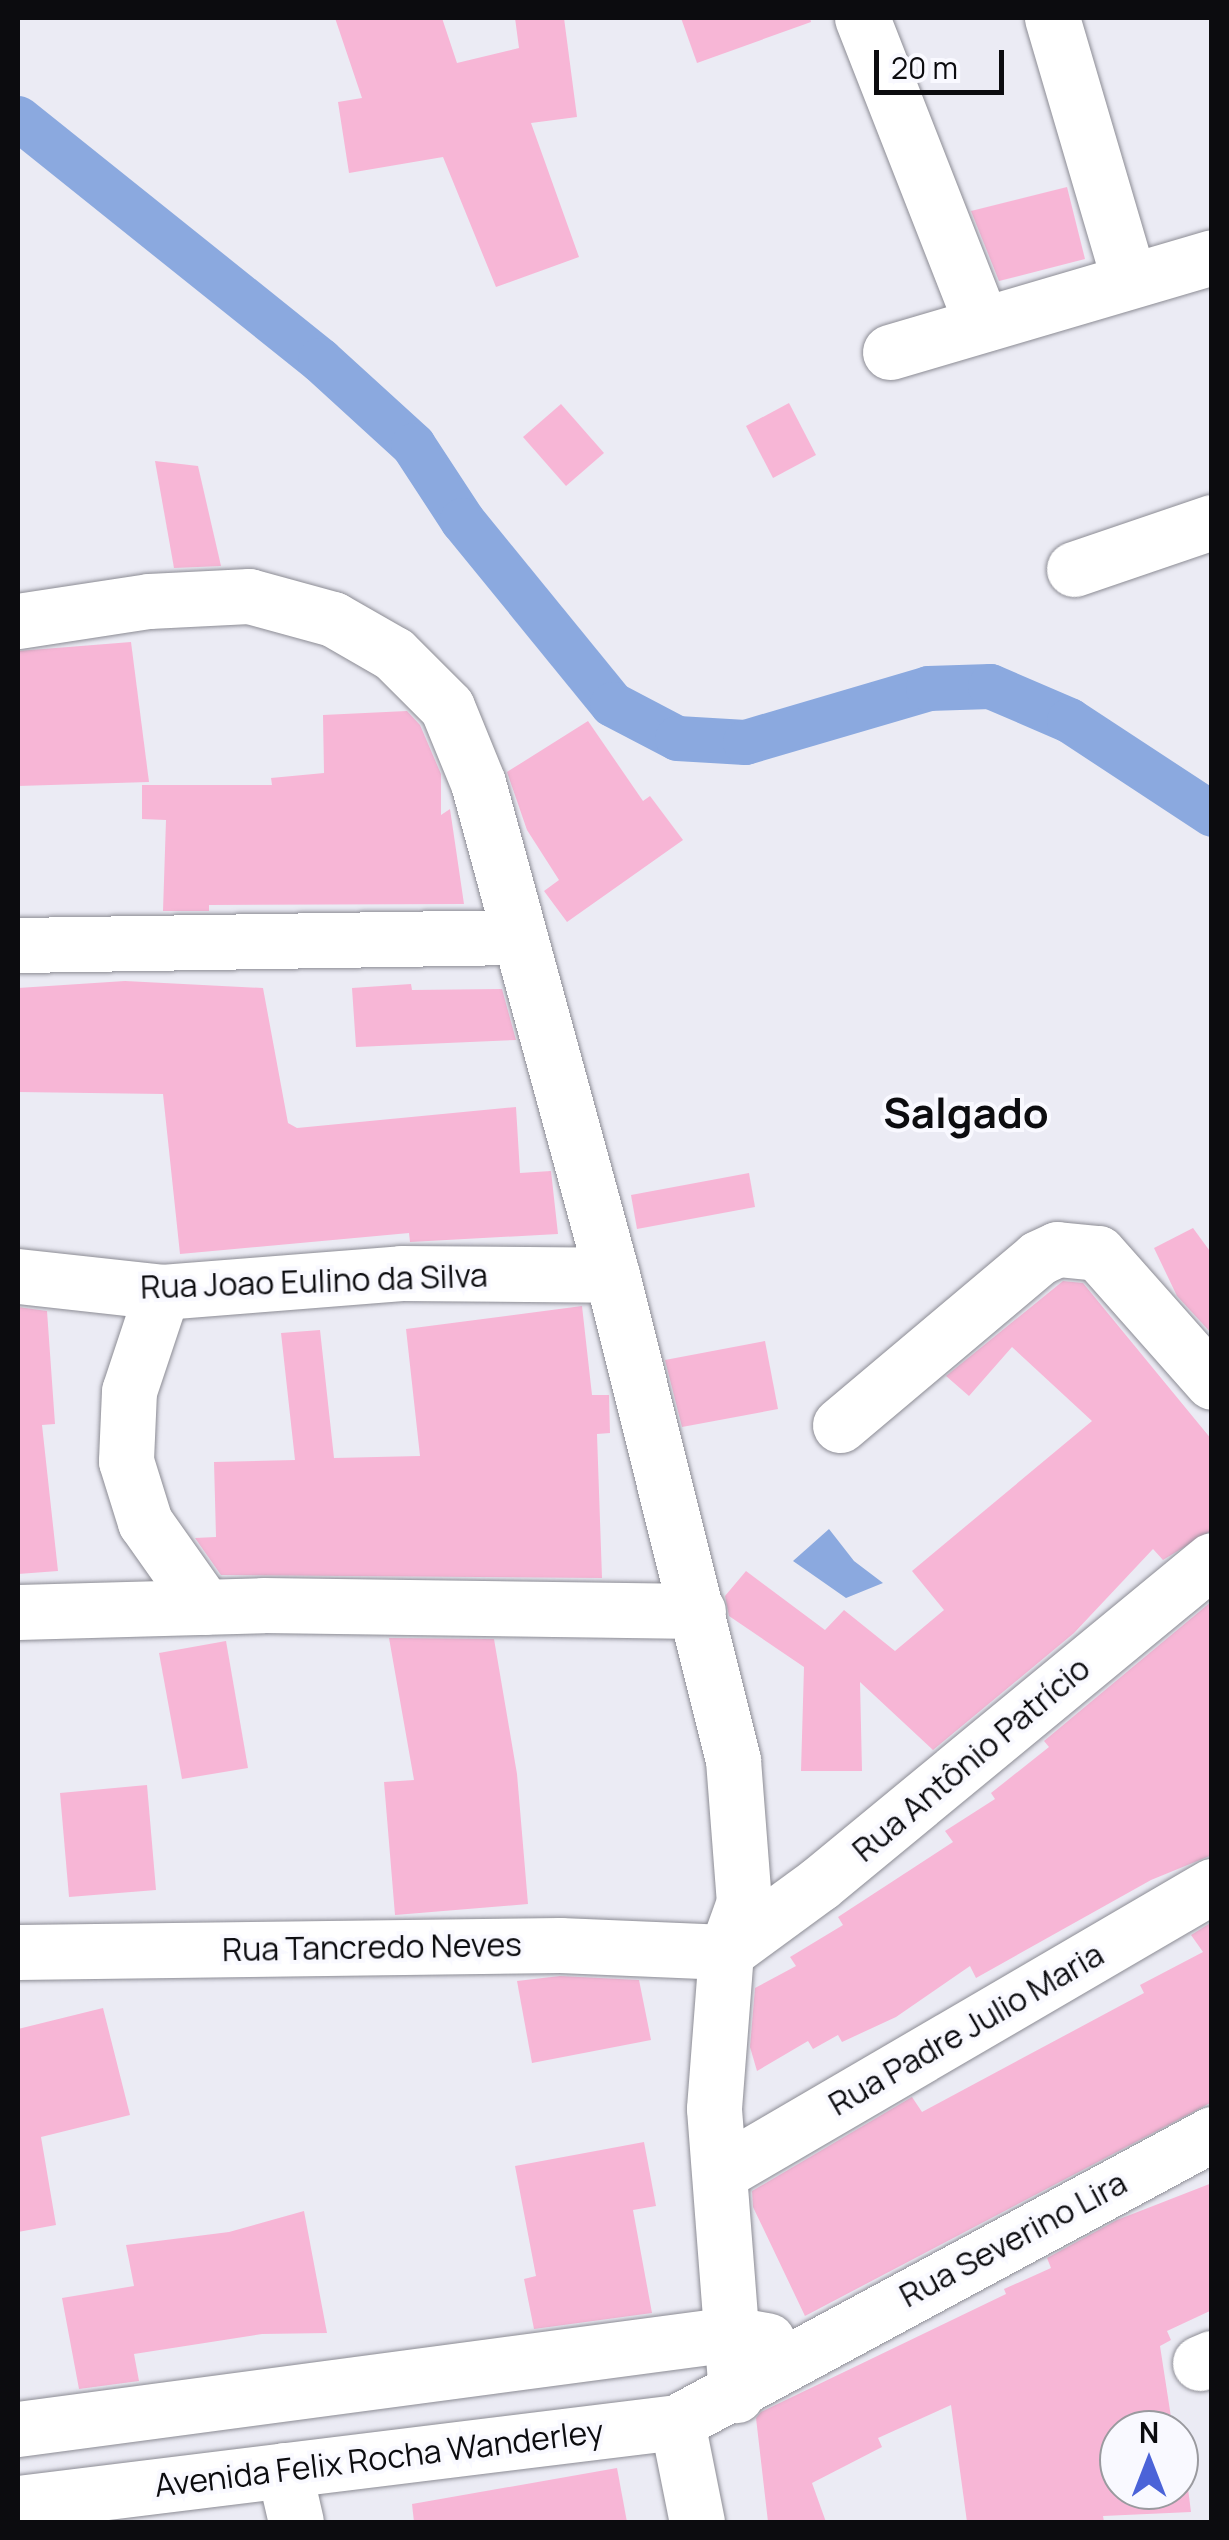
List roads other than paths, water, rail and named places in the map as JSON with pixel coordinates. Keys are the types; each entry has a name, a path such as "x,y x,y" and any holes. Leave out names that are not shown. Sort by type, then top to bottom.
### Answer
{"street":[{"path":"862,18 981,321"},
{"path":"1052,18 1129,280"},
{"path":"890,352 981,321 1212,257"},
{"path":"1074,569 1212,522"},
{"path":"18,621 150,601 249,596 332,619 394,654 447,707 478,782 612,1275 698,1611 743,1830 744,1902 726,1952 714,2069 736,2395"},
{"path":"18,945 518,937"},
{"path":"840,1425 1038,1258 1057,1250 1098,1253 1212,1382"},
{"name":"Rua Joao Eulino da Silva","path":"18,1276 162,1292 401,1272 612,1275"},
{"path":"162,1292 129,1391 126,1462 145,1522 205,1607"},
{"name":"Rua Antônio Patrício","path":"726,1952 818,1884 1212,1560"},
{"path":"18,1612 205,1607 698,1611"},
{"name":"Rua Padre Julio Maria","path":"720,2173 1212,1886"},
{"name":"Rua Tancredo Neves","path":"18,1952 560,1945 726,1952"},
{"name":"Rua Severino Lira","path":"736,2395 814,2344 1212,2134"},
{"path":"18,2429 732,2334 814,2344"},
{"name":"Avenida Felix Rocha Wanderley","path":"18,2503 677,2422 736,2395"},
{"path":"677,2422 696,2522"},
{"path":"284,2470 296,2522"}],"water":[{"path":"829,1529 854,1561 883,1583 846,1598 793,1561"}],"waterway":[{"path":"18,118 320,360 413,445 462,520 612,704 677,738 745,742 928,688 990,686 1069,720 1212,814"}],"district":[{"name":"Salgado","path":"966,1112"}]}
